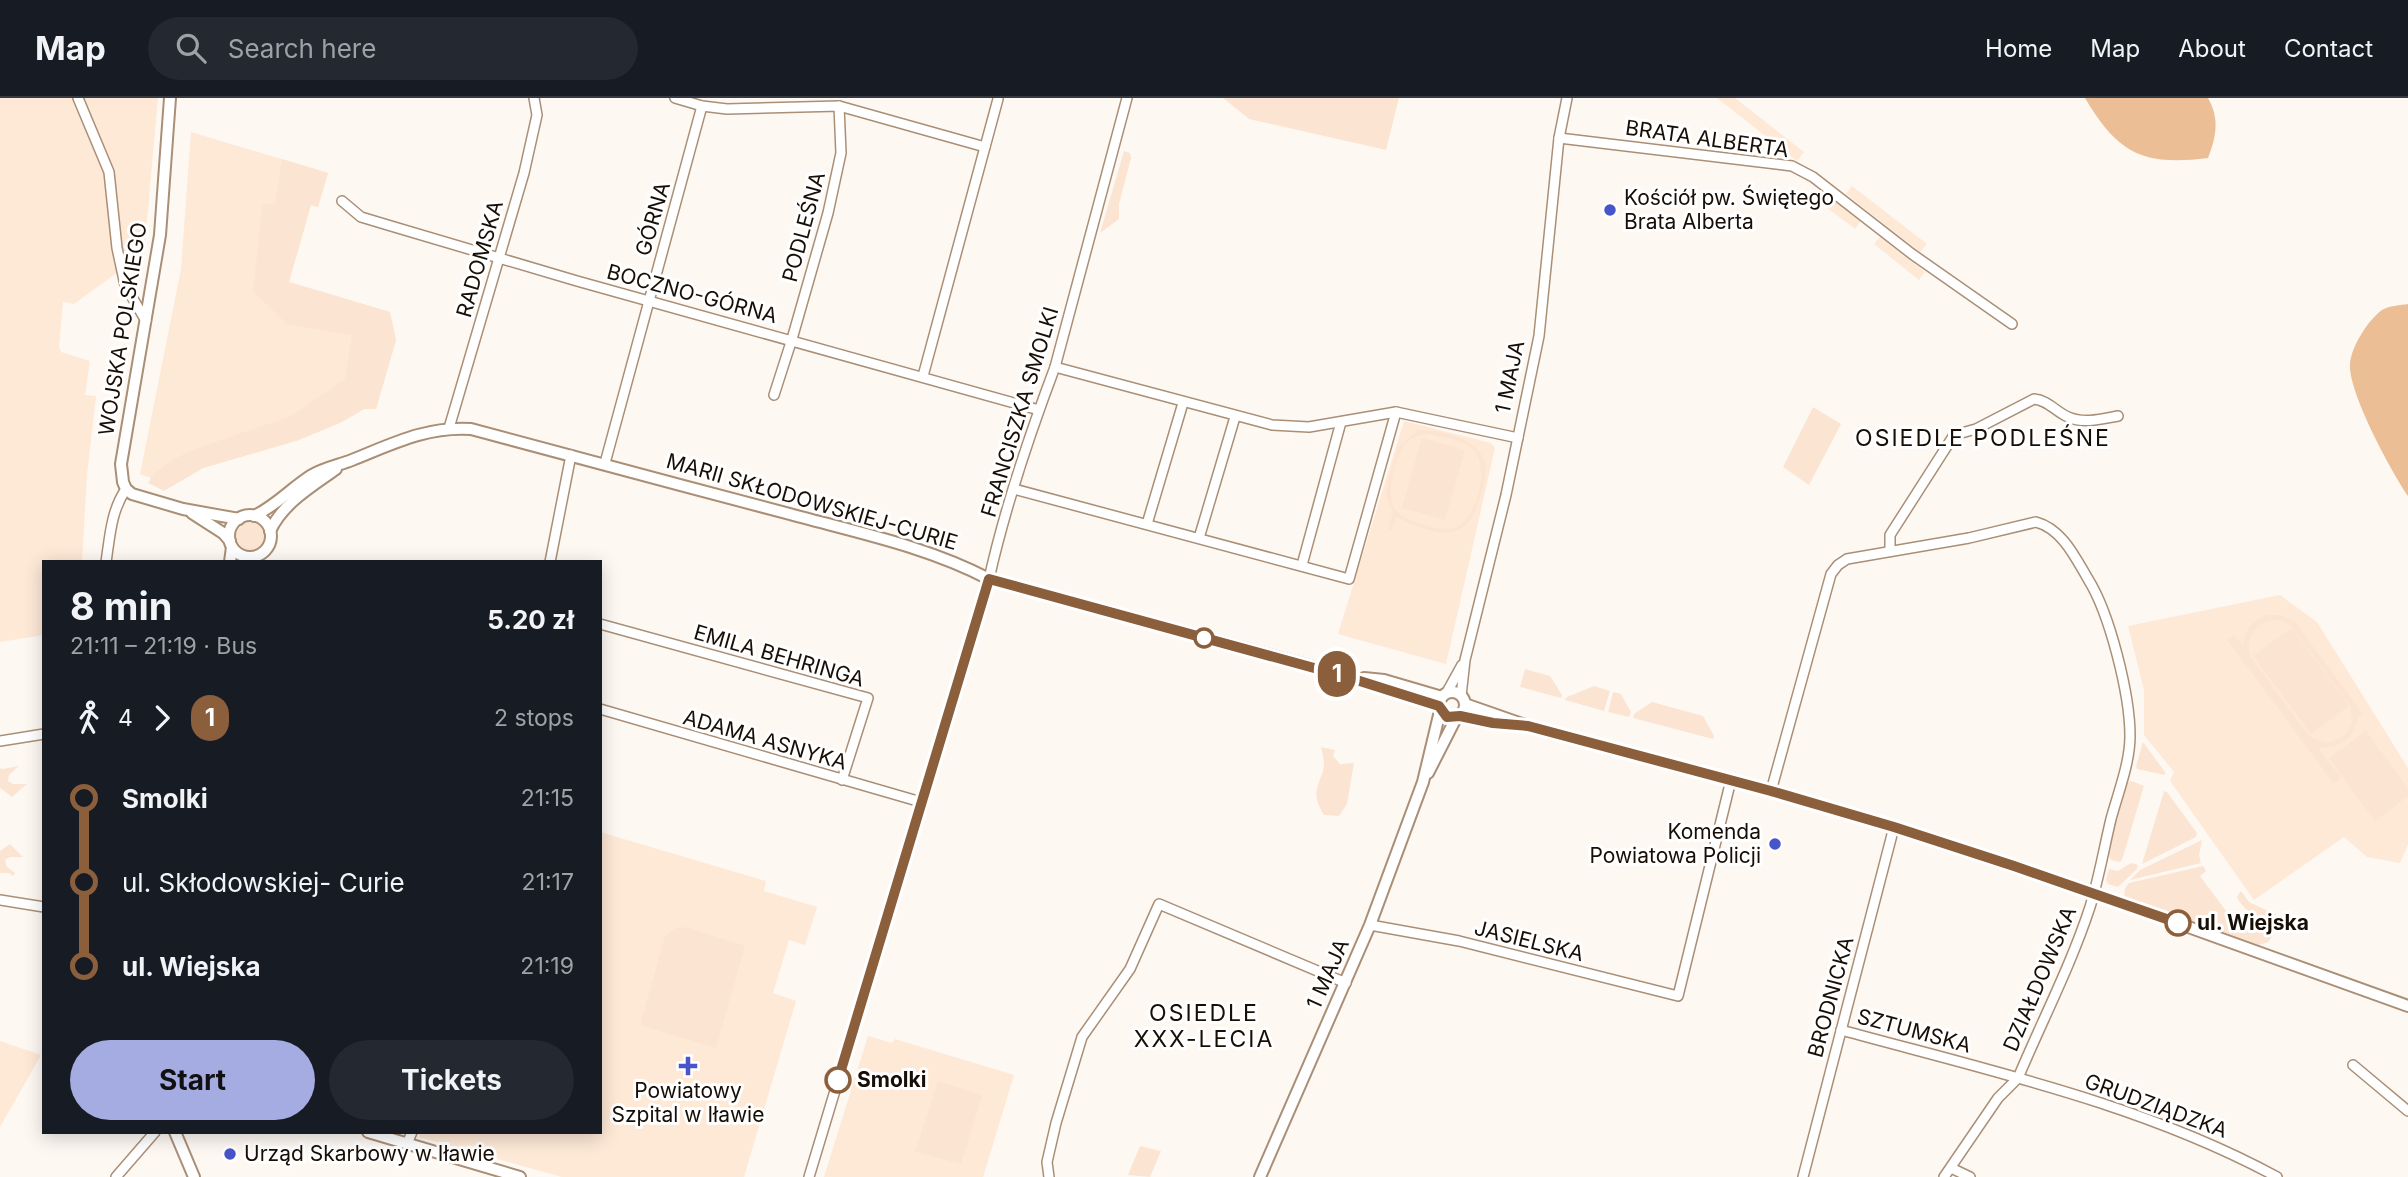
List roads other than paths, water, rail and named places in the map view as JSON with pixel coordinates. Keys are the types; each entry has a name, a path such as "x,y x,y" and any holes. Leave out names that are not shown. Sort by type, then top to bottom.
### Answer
{"street":[{"path":"78,98 108,172 117,248 125,285 146,321"},
{"name":"WOJSKA POLSKIEGO","path":"106,560 117,502 126,489 122,482 121,464 160,235 170,98"},
{"name":"RADOMSKA","path":"449,428 524,173 537,115 534,98"},
{"path":"675,98 702,106 727,108 839,106 985,147"},
{"name":"FRANCISZKA SMOLKI","path":"809,1177 989,579 998,541 1055,367 1128,98"},
{"name":"1 MAJA","path":"1463,700 1465,660 1518,438 1539,336 1559,138 1567,98"},
{"path":"923,376 998,99"},
{"name":"GÓRNA","path":"605,463 702,106"},
{"name":"PODLEŚNA","path":"774,395 828,213 841,153 839,106"},
{"name":"BRATA ALBERTA","path":"1559,138 1792,166 1812,177 1912,254 2012,324"},
{"name":"BOCZNO-GÓRNA","path":"342,201 361,217 648,301 1039,410"},
{"path":"1055,367 1183,403 1290,427 1342,422 1396,412 1518,438"},
{"path":"1890,551 1890,536 1954,435 1976,429 2034,399 2041,399 2068,417 2091,421 2118,416"},
{"path":"1147,524 1183,403"},
{"path":"1014,489 1349,579 1396,412"},
{"path":"1199,538 1236,416"},
{"path":"1302,565 1342,422"},
{"name":"MARII SKŁODOWSKIEJ-CURIE","path":"254,516 265,511 289,490 314,474 407,438 449,428 471,429 887,541 951,561 989,579 1347,677 1384,680 1442,702"},
{"path":"550,560 571,455"},
{"name":"MARII SKŁODOWSKIEJ-CURIE","path":"270,531 282,511 299,495 345,462"},
{"path":"126,489 132,494 183,509 239,519 254,516 265,522 270,531 267,548 250,559 240,554 211,524 183,509"},
{"path":"230,560 231,528 239,519"},
{"name":"DZIAŁDOWSKA","path":"1771,791 1831,574 1838,565 1847,559 1969,538 2036,522 2046,524 2070,548 2098,595 2127,702 2130,738 2089,909 2018,1078"},
{"name":"EMILA BEHRINGA","path":"602,625 868,698 842,780"},
{"name":"1 MAJA","path":"1260,1177 1370,925 1423,782 1442,702 1465,660"},
{"path":"1528,726 1447,717 1442,702 1456,693 1463,700 1528,726 1894,827 2094,893 2408,1006"},
{"path":"1458,717 1465,709 1463,700"},
{"name":"ADAMA ASNYKA","path":"602,710 921,802"},
{"name":"1 MAJA","path":"1423,782 1458,717"},
{"path":"0,741 42,734"},
{"name":"JASIELSKA","path":"1370,925 1459,942 1678,996 1731,780"},
{"name":"BRODNICKA","path":"1803,1177 1894,827"},
{"path":"0,900 42,907"},
{"path":"1049,1177 1047,1162 1056,1123 1082,1037 1130,970 1159,904 1346,983"},
{"name":"SZTUMSKA","path":"1841,1030 2018,1078"},
{"path":"2353,1065 2408,1111"},
{"path":"1944,1177 1998,1098 2018,1078"},
{"name":"GRUDZIĄDZKA","path":"2018,1078 2040,1083 2218,1146 2277,1177"},
{"path":"116,1177 153,1134"},
{"path":"176,1134 194,1177"},
{"path":"374,1134 520,1177"},
{"path":"407,1144 411,1134"},
{"path":"1951,1168 1970,1177"}],"place":[{"name":"Kościół pw. Świętego Brata Alberta","path":"1610,210"},
{"name":"Komenda Powiatowa Policji","path":"1775,844"},
{"name":"ul. Wiejska","path":"2178,923"},
{"name":"Powiatowy Szpital w Iławie","path":"688,1066"},
{"name":"Smolki","path":"838,1080"},
{"name":"Urząd Skarbowy w Iławie","path":"230,1154"}],"district":[{"name":"OSIEDLE PODLEŚNE","path":"1983,438"},
{"name":"OSIEDLE XXX-LECIA","path":"1204,1026"}]}
